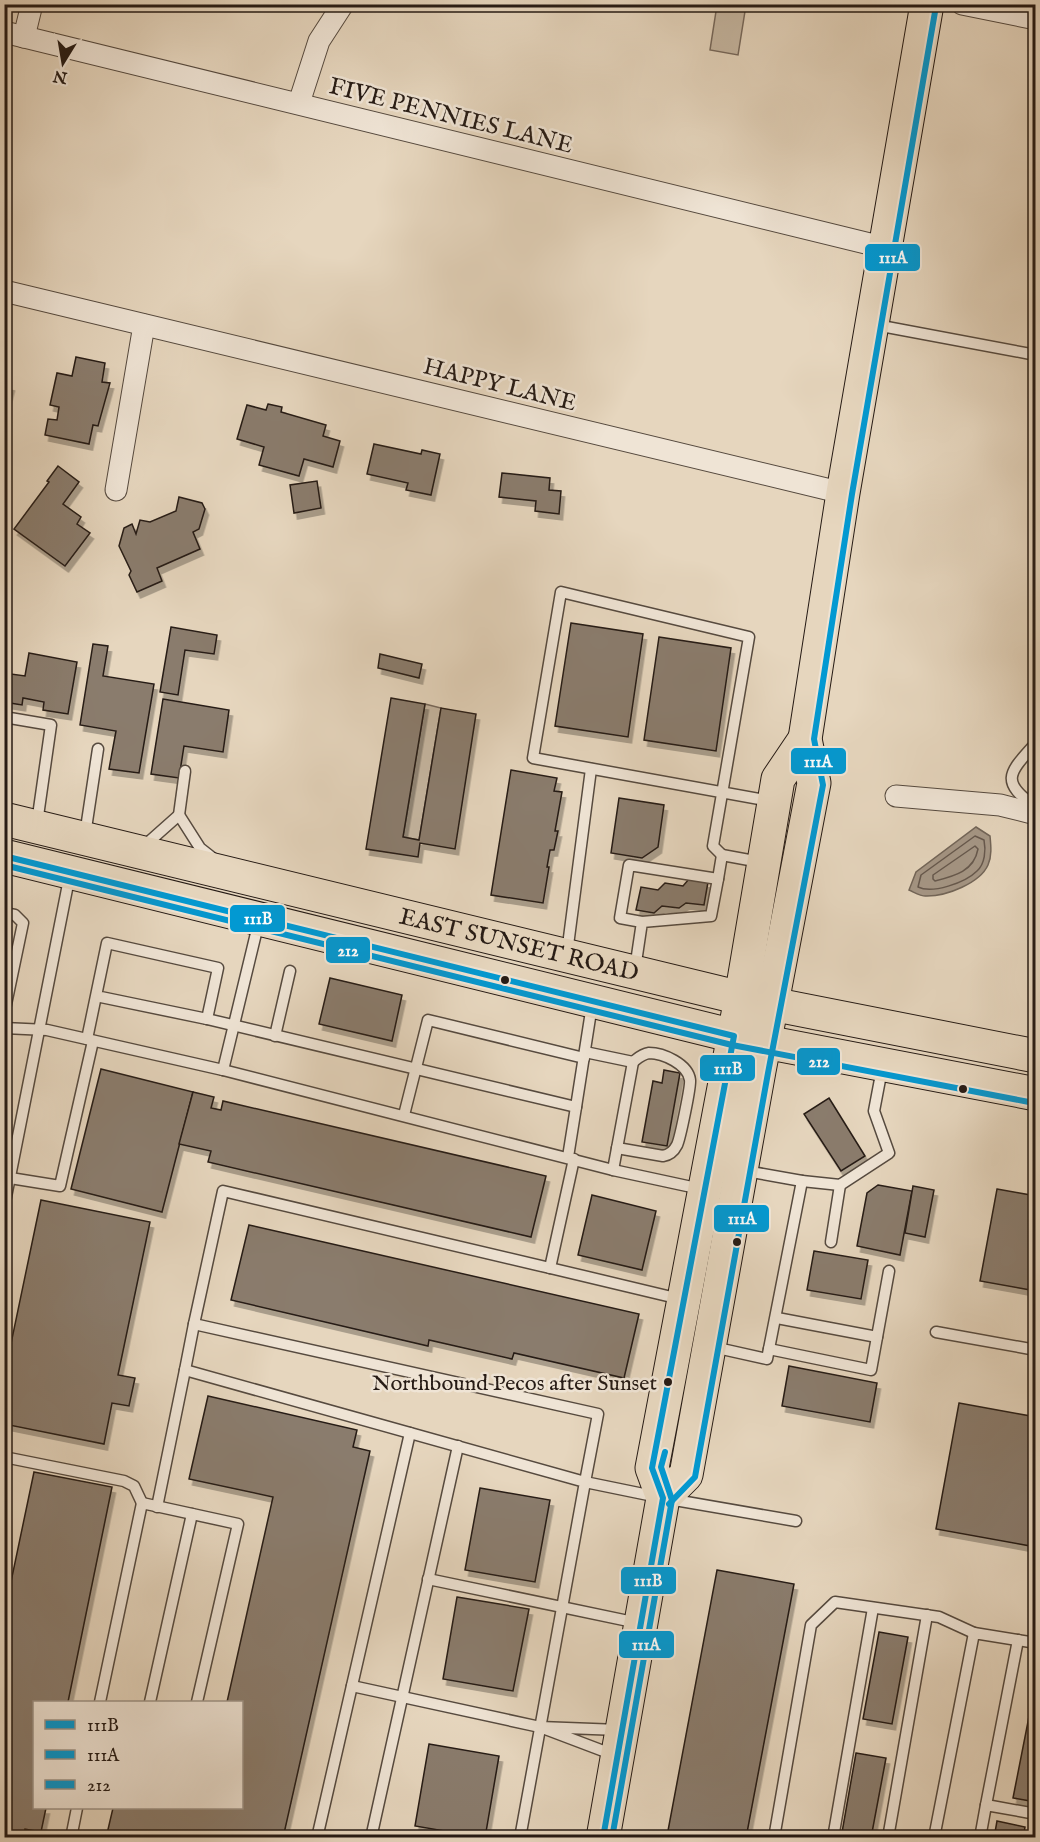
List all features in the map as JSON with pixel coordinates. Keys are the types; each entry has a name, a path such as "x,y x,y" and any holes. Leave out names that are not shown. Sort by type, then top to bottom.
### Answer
{"main road":[{"path":"603,1838 663,1498 652,1468 734,1036 757,1002 814,783 805,738 843,493 927,4"},
{"path":"663,1498 686,1475 765,1042 757,1002 764,862 778,779 805,738"},
{"name":"EAST SUNSET ROAD","path":"4,819 757,1002 1035,1056"},
{"name":"EAST SUNSET ROAD","path":"4,856 734,1036 1035,1094"},
{"path":"129,888 135,884 150,883 223,894 242,894 246,889 248,878"},
{"path":"259,920 265,913 303,910 388,928 408,926 417,919"}],"street":[{"path":"14,34 32,4"},
{"path":"299,103 319,41 343,4"},
{"path":"962,4 1035,19"},
{"name":"FIVE PENNIES LANE","path":"14,34 886,248"},
{"name":"HAPPY LANE","path":"4,291 843,493"},
{"path":"116,489 144,325"},
{"path":"896,796 1000,805 1035,814"}],"lane":[{"path":"873,324 1035,354"},
{"path":"764,862 722,855 713,846 723,792 749,637 561,592 533,758 591,769 723,792 775,801"},
{"path":"4,717 51,725 36,826"},
{"path":"1035,743 1014,766 1011,783 1018,794 1035,807"},
{"path":"84,838 98,749"},
{"path":"566,956 591,769"},
{"path":"185,771 179,815 200,848 220,864 248,878"},
{"path":"138,851 179,815"},
{"path":"718,879 629,864 620,918 642,922 711,916 718,879 722,855"},
{"path":"4,1207 7,1177 40,1030 70,874"},
{"path":"4,913 15,915 23,923 4,1014"},
{"path":"223,1070 259,920"},
{"path":"634,972 642,922"},
{"path":"7,1177 60,1186 90,1040 106,944 218,968 207,1020"},
{"path":"275,1036 290,971"},
{"path":"96,996 234,1026 576,1107"},
{"path":"550,1268 571,1158 576,1107 593,1002"},
{"path":"404,1115 428,1020 585,1055 633,1062 647,1053 659,1054 685,1069 690,1080 677,1145 670,1154 663,1156 617,1148"},
{"path":"4,1028 40,1030 223,1070 613,1170 704,1189"},
{"path":"613,1170 633,1062"},
{"path":"741,1170 801,1181 840,1185 889,1153 874,1111 883,1064"},
{"path":"710,1346 767,1359 777,1318 801,1181"},
{"path":"831,1242 840,1185"},
{"path":"157,1506 223,1191 683,1300"},
{"path":"770,1349 871,1370 890,1271"},
{"path":"777,1318 877,1337"},
{"path":"194,1324 598,1414 520,1838"},
{"path":"936,1332 1035,1350"},
{"path":"185,1370 585,1482 796,1521"},
{"path":"317,1838 410,1433"},
{"path":"370,1838 458,1446"},
{"path":"4,1457 124,1481 134,1486 142,1503 100,1701"},
{"path":"142,1503 238,1524 197,1701"},
{"path":"150,1701 192,1514"},
{"path":"428,1579 641,1624"},
{"path":"774,1838 811,1625 835,1602 939,1617 974,1633 1035,1643"},
{"path":"833,1838 873,1608"},
{"path":"888,1838 927,1615"},
{"path":"934,1838 974,1633"},
{"path":"980,1838 1018,1640"},
{"path":"352,1686 620,1744"},
{"path":"540,1727 620,1744"},
{"path":"986,1804 1035,1814"},
{"path":"71,1838 77,1809"},
{"path":"1033,1838 1035,1826"}],"shaded area":[{"path":"717,5 746,5 738,55 710,50"},
{"path":"425,704 441,708 419,840 403,837"}],"water":[{"path":"976,827 990,836 991,847 988,865 978,877 944,894 922,896 909,890 916,872"}],"building":[{"path":"76,357 105,363 102,382 110,383 98,426 93,425 89,444 45,435 48,419 57,420 59,407 50,405 57,373 72,376"},
{"path":"4,383 11,385 4,411"},
{"path":"268,404 282,407 281,412 326,425 323,436 340,441 333,467 304,459 299,476 259,465 264,447 237,439 247,405 266,410"},
{"path":"374,444 421,454 422,450 440,454 431,495 406,490 408,483 367,474"},
{"path":"58,466 79,482 63,504 81,517 77,524 90,533 65,566 14,529"},
{"path":"502,473 550,478 549,490 561,491 559,514 535,511 536,501 499,497"},
{"path":"317,481 321,508 294,513 290,485"},
{"path":"179,497 202,503 205,509 199,529 193,532 200,549 157,568 162,581 137,592 129,575 131,571 119,546 124,528 132,524 136,534 140,520 150,522 176,511"},
{"path":"571,623 643,634 628,737 555,726"},
{"path":"171,627 217,635 214,654 185,650 178,695 160,692"},
{"path":"659,637 731,648 716,751 644,740"},
{"path":"93,644 108,646 103,676 154,684 139,773 109,769 116,731 80,725"},
{"path":"29,653 77,662 68,714 43,710 44,702 23,698 22,705 4,702 4,673 25,676"},
{"path":"380,654 422,664 419,678 378,668"},
{"path":"391,698 425,704 403,837 419,840 441,708 476,714 455,849 420,843 418,857 366,849"},
{"path":"163,699 229,710 223,752 184,746 179,778 151,774"},
{"path":"511,770 557,778 554,791 562,792 555,831 558,831 554,850 550,850 543,903 491,895"},
{"path":"619,798 664,805 658,847 642,858 611,853"},
{"path":"689,879 708,882 704,905 686,903 679,908 662,906 654,913 636,910 641,887 658,890 665,883 683,886"},
{"path":"330,978 402,995 392,1041 319,1024"},
{"path":"101,1069 193,1092 162,1212 71,1189"},
{"path":"664,1070 680,1073 667,1146 642,1142 653,1081 662,1083"},
{"path":"193,1092 214,1097 211,1108 221,1110 223,1101 546,1176 531,1237 208,1162 211,1151 179,1144"},
{"path":"829,1098 865,1156 841,1171 804,1114"},
{"path":"878,1185 912,1191 900,1255 857,1246 867,1193"},
{"path":"913,1186 934,1190 925,1237 905,1233"},
{"path":"997,1189 1036,1196 1036,1291 980,1281"},
{"path":"592,1195 656,1211 642,1270 578,1255"},
{"path":"41,1200 150,1222 118,1375 135,1378 129,1406 112,1403 104,1444 4,1424 4,1377"},
{"path":"249,1225 639,1314 624,1378 514,1353 512,1359 429,1340 428,1346 231,1300"},
{"path":"814,1251 868,1260 861,1299 807,1290"},
{"path":"789,1366 877,1383 870,1422 782,1406"},
{"path":"208,1396 357,1430 353,1447 370,1451 283,1838 106,1838 113,1809 243,1809 243,1701 227,1701 273,1497 189,1479"},
{"path":"959,1403 1036,1417 1036,1547 936,1529"},
{"path":"34,1472 112,1487 68,1701 33,1701 33,1809 46,1809 41,1832 25,1829 23,1838 4,1838 4,1615"},
{"path":"480,1488 550,1500 535,1582 465,1570"},
{"path":"717,1570 794,1584 746,1838 674,1838 667,1836"},
{"path":"457,1597 529,1609 513,1691 443,1679"},
{"path":"879,1632 908,1637 892,1724 863,1719"},
{"path":"1036,1681 1036,1802 1013,1798"},
{"path":"429,1744 499,1756 485,1838 415,1826"},
{"path":"856,1753 886,1758 871,1838 841,1838"},
{"path":"997,1821 1025,1827 1023,1838 994,1838"}],"transit line":[{"name":"111A","path":"669,1504 695,1477 823,785 814,739 852,494 936,6"},
{"name":"111B","path":"4,856 734,1036 652,1468 663,1498 603,1838"},
{"name":"212","path":"4,865 732,1045 1034,1103"},
{"name":"111A","path":"612,1838 672,1500 661,1467 665,1452"}],"place":[{"name":"Northbound Pecos after Sunset","path":"668,1382"}]}
